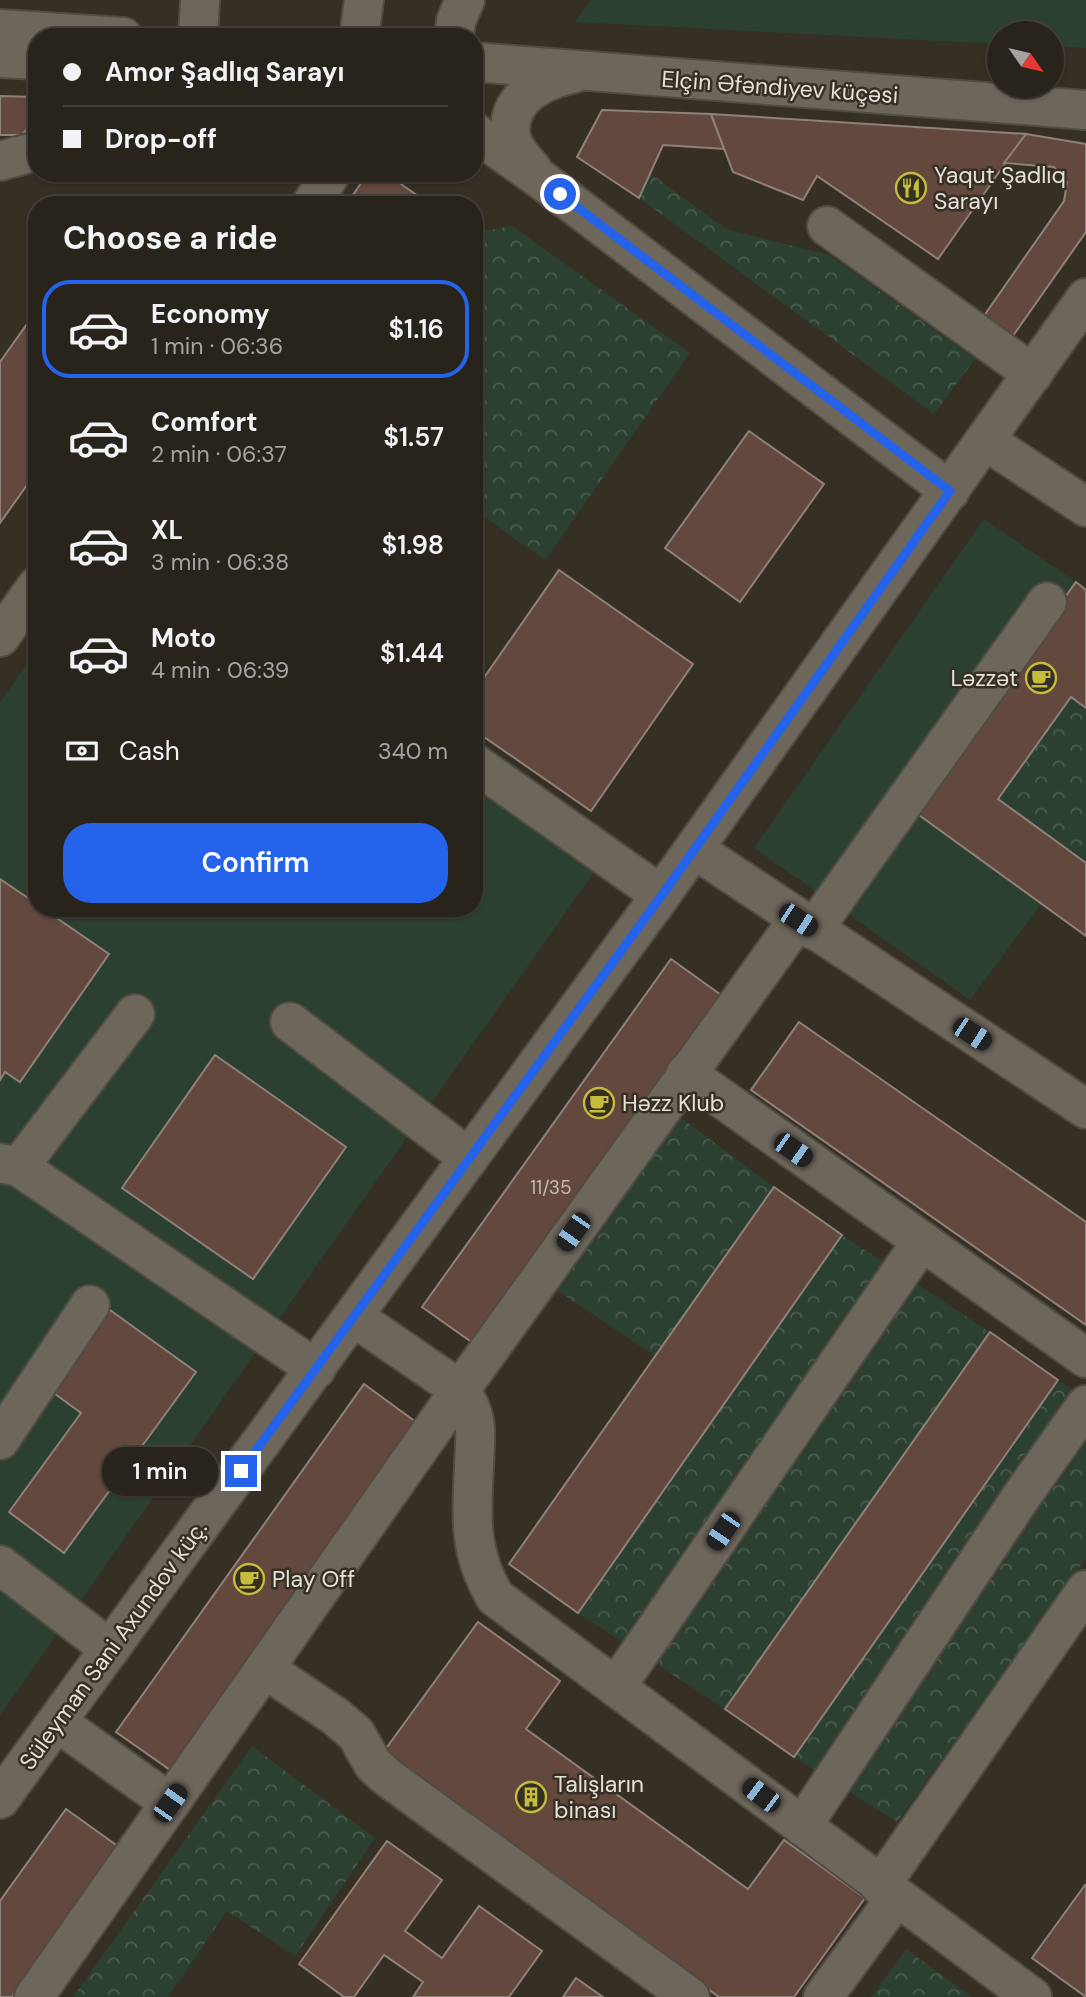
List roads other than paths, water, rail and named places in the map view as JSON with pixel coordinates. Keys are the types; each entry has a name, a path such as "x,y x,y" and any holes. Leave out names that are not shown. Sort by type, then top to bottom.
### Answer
{"street":[{"path":"198,28 200,0"},
{"path":"360,28 364,0"},
{"path":"455,28 465,0"},
{"path":"0,29 28,31"},
{"path":"0,58 28,60"},
{"name":"Elçin Əfəndiyev küçəsi","path":"483,63 1086,110"},
{"path":"538,178 511,138 511,122 517,107 539,84 580,72"},
{"path":"483,138 950,491"},
{"path":"0,161 28,153"},
{"path":"827,226 1033,374"},
{"name":"Süleyman Sani Axundov küç.","path":"0,1799 662,895 1086,298"},
{"path":"986,441 1086,507"},
{"path":"0,638 28,599"},
{"path":"34,1997 686,1073 805,925 1047,602"},
{"path":"483,769 662,895"},
{"path":"694,849 1086,1109"},
{"path":"135,1014 10,1165 316,1369"},
{"path":"290,1022 469,1158"},
{"path":"686,1073 1086,1358"},
{"path":"616,1687 922,1241"},
{"path":"0,1440 90,1305"},
{"path":"354,1317 460,1390 471,1405 477,1430 474,1535 480,1569 495,1597 1031,1997"},
{"path":"802,1826 1023,1494 1086,1405"},
{"path":"0,1564 110,1649"},
{"path":"823,1997 888,1892 1086,1590"},
{"path":"265,1669 335,1716 356,1734 373,1764 387,1777 690,1997"},
{"path":"57,1722 170,1803"}],"place":[{"name":"Yaqut Şadlıq Sarayı","path":"911,188"},
{"name":"Ləzzət","path":"1041,678"},
{"name":"Həzz Klub","path":"599,1103"},
{"name":"Play Off","path":"249,1579"},
{"name":"Talışların binası","path":"531,1797"}]}
